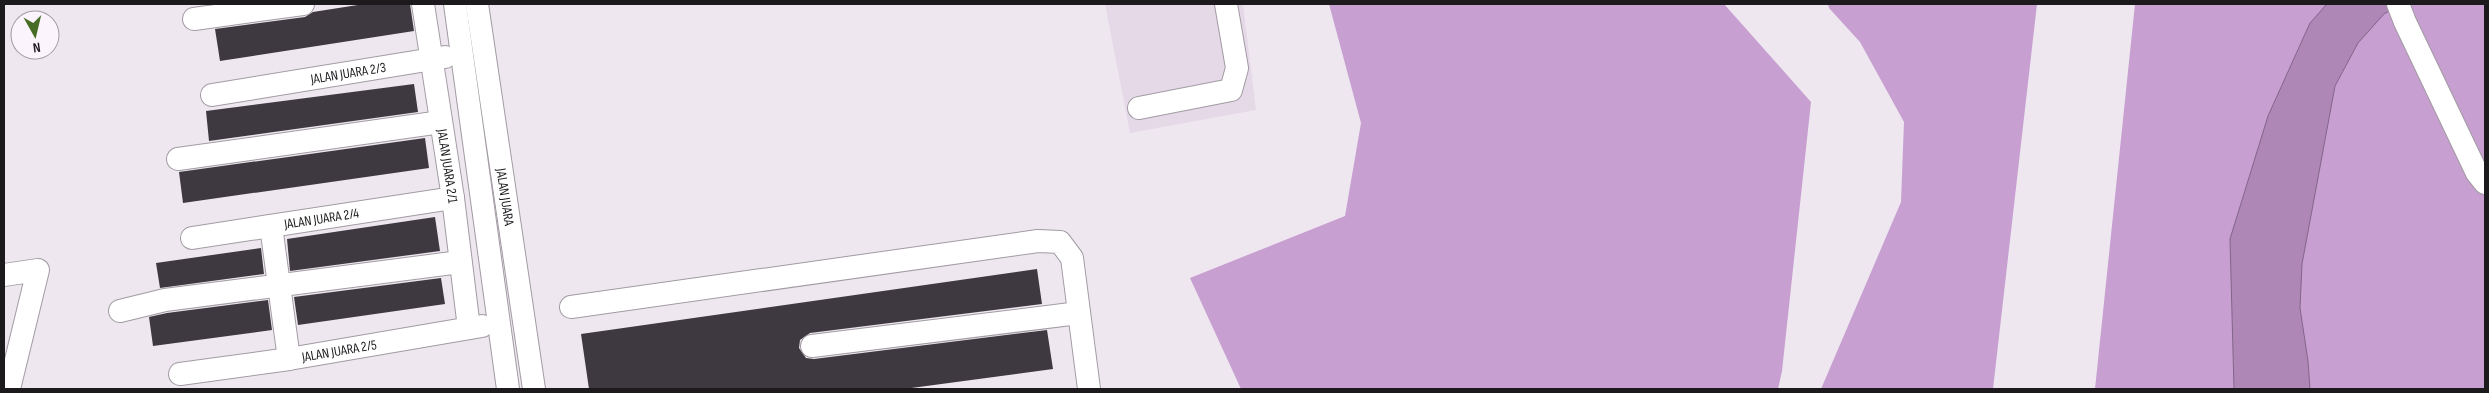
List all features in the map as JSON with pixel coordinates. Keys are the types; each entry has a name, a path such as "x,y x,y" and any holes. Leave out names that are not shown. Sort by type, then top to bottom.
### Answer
{"street":[{"path":"194,19 303,4"},
{"name":"JALAN JUARA 2/1","path":"423,4 453,198 469,328"},
{"name":"JALAN JUARA","path":"455,4 473,53 534,389"},
{"name":"JALAN JUARA","path":"477,4 473,53 498,326 508,389"},
{"path":"1139,108 1231,90 1236,68 1226,4"},
{"path":"2401,13 2477,173 2485,183"},
{"name":"JALAN JUARA 2/3","path":"212,95 473,53"},
{"path":"178,159 441,122"},
{"name":"JALAN JUARA 2/4","path":"192,238 453,198"},
{"path":"271,226 290,359"},
{"path":"571,307 1038,241 1060,242 1072,258 1089,389"},
{"path":"120,311 165,300 460,262"},
{"path":"4,275 38,270 9,389"},
{"path":"812,346 1079,313"},
{"name":"JALAN JUARA 2/5","path":"180,374 290,359 469,328 498,326"}],"shaded area":[{"path":"1105,4 1243,4 1256,110 1130,133"},
{"path":"1329,4 1724,4 1811,102 1782,371 1778,389 1241,389 1190,278 1345,216 1361,123"},
{"path":"1828,4 2037,4 1993,389 1821,389 1901,202 1904,122 1860,42 1829,8"},
{"path":"2135,4 2485,4 2485,389 2095,389"},
{"path":"2327,4 2401,4 2384,14 2358,43 2335,86 2302,264 2300,308 2310,389 2234,389 2230,239 2268,116 2310,23"}],"building":[{"path":"364,4 410,4 414,31 220,61 215,29 305,17 313,12"},
{"path":"414,84 418,112 209,141 206,111"},
{"path":"425,138 429,168 183,203 179,172"},
{"path":"435,217 440,251 290,271 287,239"},
{"path":"261,248 264,274 160,288 156,263"},
{"path":"1037,269 1042,304 810,333 800,340 799,348 806,358 814,359 1047,330 1053,369 904,389 589,389 581,334"},
{"path":"441,278 445,304 298,325 294,297"},
{"path":"268,300 272,330 153,346 149,317"}]}
